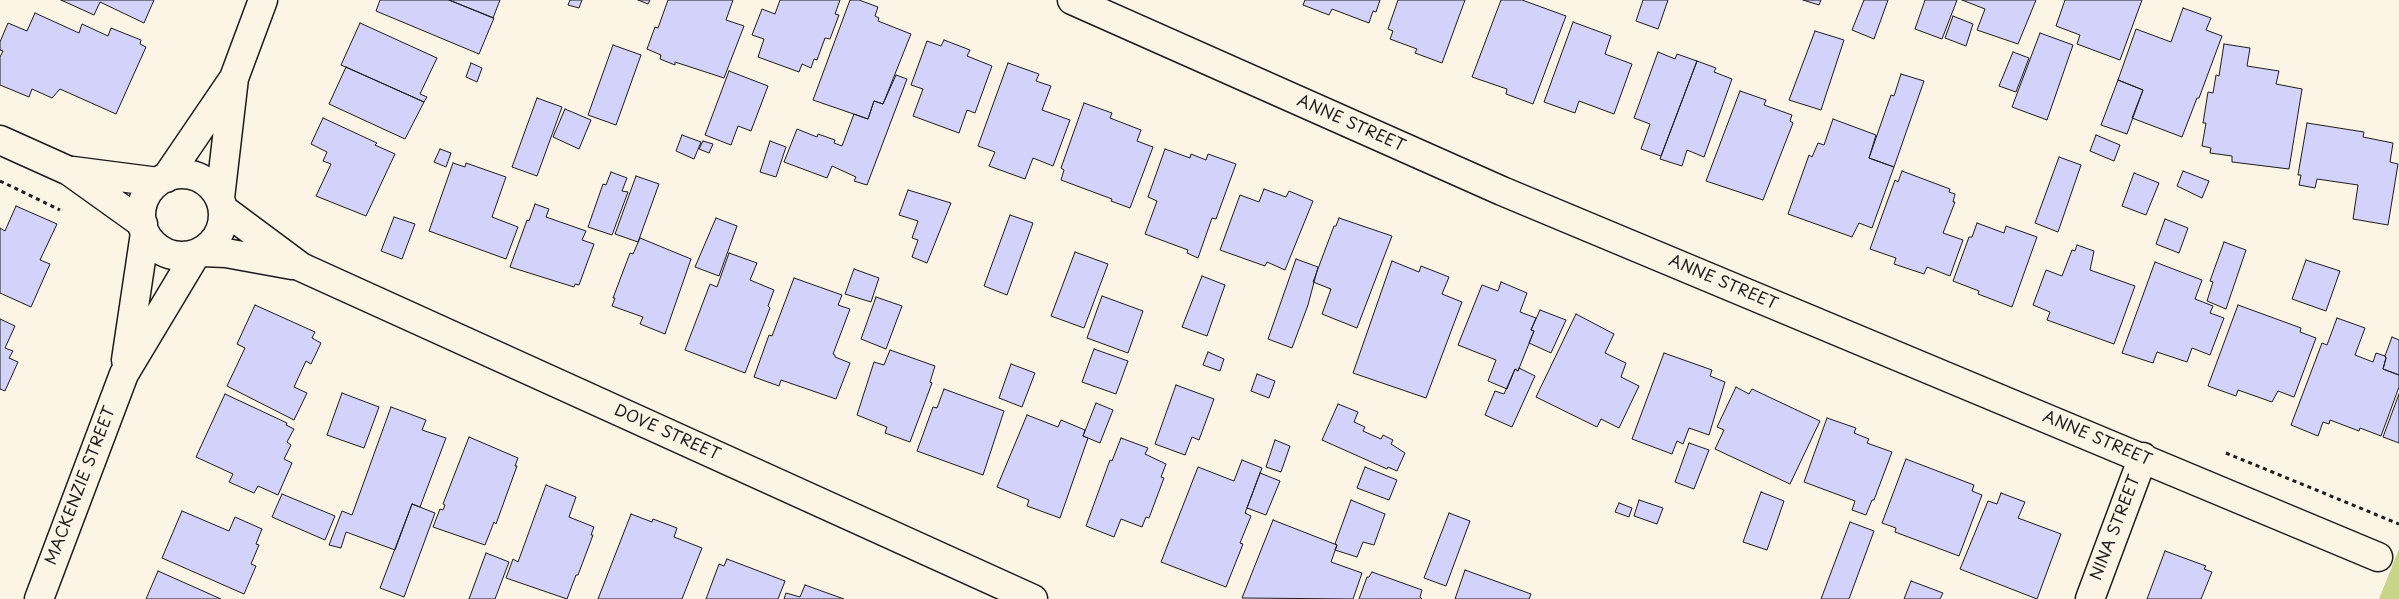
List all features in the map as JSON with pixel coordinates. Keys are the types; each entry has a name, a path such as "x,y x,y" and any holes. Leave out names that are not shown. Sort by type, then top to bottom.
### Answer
{"street":[{"path":"221,204 234,78 263,0"},
{"name":"ANNE STREET","path":"1072,0 1511,195 2378,557"},
{"path":"162,180 234,78"},
{"path":"0,140 69,171 144,229"},
{"path":"69,171 162,180"},
{"path":"175,174 190,174 204,180 215,190 224,218 220,233 212,244 199,253 175,256 161,251 150,242 141,216 143,201 151,189 162,180 175,174"},
{"name":"DOVE STREET","path":"221,204 240,224 301,267 1033,599"},
{"name":"MACKENZIE STREET","path":"124,374 144,229"},
{"name":"DOVE STREET","path":"199,253 226,254 301,267"},
{"name":"MACKENZIE STREET","path":"39,599 124,374 199,253"},
{"name":"NINA STREET","path":"2090,599 2143,458"}],"path":[{"path":"0,181 68,214"}],"green space":[{"path":"2399,549 2399,599 2379,599"}],"building":[{"path":"61,0 154,0 144,23 100,2 94,15"},
{"path":"380,0 449,0 494,18 479,54 376,11"},
{"path":"449,0 500,0 493,18"},
{"path":"570,0 582,0 579,8 568,5"},
{"path":"638,0 650,0 648,4"},
{"path":"668,0 733,0 726,20 744,26 724,78 675,62 675,65 660,59 661,55 647,49 655,27 658,28"},
{"path":"780,0 840,0 835,14 839,15 830,39 825,38 817,60 814,59 811,68 802,64 799,72 758,57 764,39 752,35 762,9 775,14"},
{"path":"850,0 859,0 878,7 875,16 879,18 878,21 911,34 883,104 874,101 868,119 813,100"},
{"path":"1305,0 1380,0 1376,12 1373,11 1369,23 1332,9 1329,15 1303,5"},
{"path":"1398,0 1465,0 1442,63 1415,53 1417,49 1390,39 1393,31 1388,29"},
{"path":"1501,0 1522,0 1566,16 1533,104 1506,94 1507,89 1472,77"},
{"path":"1643,0 1668,0 1658,29 1636,21"},
{"path":"1803,0 1821,0 1819,5"},
{"path":"1864,0 1888,0 1874,39 1852,30"},
{"path":"1925,0 1957,0 1942,39 1915,29"},
{"path":"1962,0 2036,0 2018,44 1977,30 1985,9"},
{"path":"2065,0 2142,0 2120,60 2077,44 2080,35 2056,26"},
{"path":"2183,8 2211,18 2206,30 2222,36 2182,137 2132,118 2143,90 2118,80 2136,29 2171,42"},
{"path":"35,13 79,33 82,24 108,36 111,28 141,40 140,44 146,47 116,114 60,89 52,98 32,89 29,97 0,85 0,57 3,51 0,50 0,42 8,23 27,31"},
{"path":"1953,16 1973,24 1966,46 1945,38"},
{"path":"1573,22 1611,36 1605,54 1632,64 1614,114 1579,101 1575,113 1544,102"},
{"path":"360,23 437,58 420,94 427,97 424,102 341,65"},
{"path":"1815,31 1844,40 1821,110 1789,100"},
{"path":"2040,33 2073,45 2047,120 2012,107"},
{"path":"944,40 970,50 967,56 992,66 975,113 967,110 959,133 913,116 923,89 911,85 927,41 941,46"},
{"path":"2224,44 2250,48 2247,66 2279,71 2276,84 2302,89 2289,169 2232,162 2232,156 2210,153 2211,148 2202,146 2206,123 2203,123 2208,92 2213,93 2216,75 2219,76"},
{"path":"613,45 641,55 616,125 588,115"},
{"path":"1658,52 1675,59 1677,54 1697,61 1661,156 1641,149 1650,124 1634,118"},
{"path":"2013,52 2029,58 2016,92 1999,86"},
{"path":"1697,61 1716,68 1714,72 1732,79 1704,157 1687,150 1682,166 1660,159"},
{"path":"471,63 482,68 477,82 466,77"},
{"path":"1008,63 1039,74 1036,81 1051,86 1042,110 1070,120 1053,166 1033,158 1025,179 989,166 995,152 978,146"},
{"path":"346,67 424,102 405,139 329,104"},
{"path":"729,71 768,86 751,131 738,126 731,145 705,135"},
{"path":"1901,74 1924,81 1894,167 1869,158 1891,95 1894,96"},
{"path":"896,75 907,79 867,185 854,181 856,177 832,166 827,178 784,162 797,129 817,137 818,134 835,140 834,143 842,146 854,114 868,119 874,101 883,104"},
{"path":"2118,80 2143,90 2127,134 2101,125"},
{"path":"1740,91 1766,100 1764,105 1792,115 1790,121 1793,123 1763,200 1706,181"},
{"path":"537,98 562,107 537,176 512,167"},
{"path":"1084,103 1112,113 1110,118 1141,130 1137,141 1153,147 1130,208 1111,201 1112,199 1061,180 1064,170 1061,168"},
{"path":"565,109 591,120 579,149 553,137"},
{"path":"323,118 377,143 375,145 395,154 366,216 316,196 331,164 323,161 327,152 311,144"},
{"path":"1833,119 1876,135 1869,158 1894,167 1872,228 1859,223 1852,237 1788,214 1809,155 1812,157 1818,143 1824,145"},
{"path":"2307,123 2364,132 2363,137 2393,143 2390,162 2398,164 2388,225 2353,219 2358,185 2317,179 2315,188 2299,185 2301,175 2298,175"},
{"path":"682,135 701,142 694,159 676,151"},
{"path":"2096,135 2120,145 2114,161 2090,151"},
{"path":"703,141 713,144 709,153 699,149"},
{"path":"770,141 786,147 776,177 760,172"},
{"path":"440,149 451,153 446,167 434,162"},
{"path":"1165,149 1190,158 1191,154 1206,160 1208,154 1236,164 1216,219 1212,218 1198,258 1187,253 1188,250 1145,234 1157,201 1148,197"},
{"path":"2059,157 2081,165 2058,232 2035,223"},
{"path":"453,163 465,167 466,163 506,177 492,217 518,227 506,259 429,231"},
{"path":"1902,171 1950,189 1949,192 1955,194 1953,202 1955,202 1943,233 1963,240 1950,276 1927,267 1924,274 1894,264 1896,258 1870,249 1895,180 1898,182"},
{"path":"2183,171 2209,181 2202,198 2177,186"},
{"path":"611,172 627,178 622,191 628,192 612,235 588,227 603,184 606,185"},
{"path":"2134,173 2159,183 2146,215 2122,206"},
{"path":"636,176 659,184 638,242 615,234"},
{"path":"1264,189 1286,197 1289,191 1313,201 1285,270 1267,262 1265,266 1220,250 1240,195 1259,202"},
{"path":"908,190 951,203 927,263 912,257 918,240 912,238 918,221 899,215"},
{"path":"535,204 549,209 546,217 586,231 582,240 594,244 579,285 575,284 574,287 510,267 527,220 529,221"},
{"path":"16,206 57,224 40,260 50,264 31,307 0,293 0,228 5,231"},
{"path":"1010,215 1033,223 1007,295 984,286"},
{"path":"394,217 415,224 402,259 381,251"},
{"path":"716,218 737,226 719,276 695,267"},
{"path":"1339,218 1392,236 1357,328 1322,314 1331,289 1313,282 1334,226 1336,226"},
{"path":"2165,219 2188,228 2179,253 2156,244"},
{"path":"1977,223 2004,233 2006,226 2037,237 2012,307 1978,294 1979,291 1953,281 1969,237 1972,237"},
{"path":"640,238 691,259 665,334 640,324 643,317 612,306 615,298 613,298 630,253 633,254"},
{"path":"2224,242 2246,250 2226,309 2207,301 2213,282 2210,281"},
{"path":"2077,245 2094,251 2090,270 2135,286 2114,344 2047,320 2050,312 2033,305 2046,270 2062,276 2072,250 2075,251"},
{"path":"1075,252 1108,264 1084,328 1051,316"},
{"path":"729,253 757,263 750,280 774,290 768,306 770,308 745,373 685,350 710,284 717,287"},
{"path":"1296,259 1318,267 1308,305 1292,348 1268,339"},
{"path":"2306,260 2340,271 2326,311 2292,299"},
{"path":"1392,261 1419,272 1421,266 1449,277 1442,294 1462,302 1426,398 1353,373"},
{"path":"2155,262 2202,280 2195,299 2213,306 2210,313 2224,318 2210,355 2192,348 2187,362 2157,352 2153,363 2122,353"},
{"path":"854,269 879,278 871,302 845,294"},
{"path":"1202,276 1225,285 1207,336 1182,327"},
{"path":"794,278 842,295 838,305 850,309 833,354 835,357 850,363 836,399 781,380 779,386 754,377 769,335 772,336"},
{"path":"1501,282 1527,293 1520,312 1536,318 1531,330 1534,331 1518,371 1515,369 1507,389 1488,381 1496,360 1458,345 1482,285 1498,291"},
{"path":"1102,296 1143,311 1128,353 1087,338"},
{"path":"876,297 902,306 886,349 861,339"},
{"path":"255,305 315,332 312,338 321,343 311,364 306,361 294,387 307,393 294,420 227,386 245,348 237,344"},
{"path":"2238,305 2301,328 2300,332 2316,338 2294,397 2278,391 2272,402 2238,390 2236,396 2208,386"},
{"path":"1540,310 1566,320 1551,353 1529,343 1534,331 1531,330"},
{"path":"1576,314 1614,334 1605,353 1626,363 1621,377 1639,386 1619,428 1601,419 1597,427 1536,397"},
{"path":"2337,318 2365,328 2355,355 2373,362 2376,353 2385,356 2383,369 2399,375 2399,387 2381,436 2360,428 2359,431 2330,420 2329,424 2323,422 2318,436 2291,425 2322,343 2327,345"},
{"path":"0,319 15,326 5,348 13,351 9,358 18,362 5,391 0,389"},
{"path":"2392,337 2399,340 2399,375 2383,369 2385,356"},
{"path":"1094,349 1128,361 1116,394 1082,382"},
{"path":"890,350 935,366 930,382 932,383 910,442 885,433 887,427 857,415 874,362 884,365"},
{"path":"1208,352 1224,359 1220,371 1203,365"},
{"path":"1664,353 1712,370 1710,376 1725,382 1709,435 1689,428 1683,444 1677,441 1672,454 1632,439"},
{"path":"1011,364 1035,373 1022,407 999,398"},
{"path":"1519,368 1535,376 1512,427 1485,415 1495,391 1504,394 1515,369 1518,371"},
{"path":"1257,374 1275,381 1269,398 1251,391"},
{"path":"1176,385 1214,399 1199,440 1192,437 1185,455 1155,444"},
{"path":"1736,387 1749,394 1752,389 1820,421 1790,484 1715,449 1724,430 1717,427"},
{"path":"944,389 1004,411 983,475 917,451 933,407 937,408"},
{"path":"342,393 379,407 364,448 327,435"},
{"path":"225,394 287,423 286,425 294,429 287,442 291,445 284,459 292,463 278,495 258,486 254,493 229,482 233,474 196,457"},
{"path":"2399,394 2399,443 2383,437"},
{"path":"1096,403 1113,410 1100,443 1083,436"},
{"path":"1338,404 1358,412 1354,422 1365,427 1363,431 1381,439 1383,435 1393,440 1391,444 1405,453 1397,471 1388,467 1387,469 1322,440"},
{"path":"391,407 426,420 422,430 446,438 420,507 412,504 395,550 346,532 341,548 329,545 342,511 352,515"},
{"path":"1027,415 1058,427 1061,420 1085,430 1083,436 1088,438 1060,518 1027,506 1029,500 997,487"},
{"path":"1827,418 1856,428 1854,433 1869,439 1867,443 1892,452 1874,500 1872,500 1866,515 1852,510 1855,501 1804,482"},
{"path":"469,437 518,458 515,466 517,466 496,524 494,522 485,545 433,527 440,509 443,510 445,505 443,504"},
{"path":"1121,438 1148,448 1145,454 1166,464 1161,477 1164,478 1149,518 1146,517 1142,527 1121,519 1114,537 1086,526 1110,460 1112,461"},
{"path":"1275,440 1290,446 1281,472 1266,467"},
{"path":"1689,443 1709,450 1694,489 1675,482"},
{"path":"1906,459 1974,485 1972,491 1982,495 1959,556 1895,532 1896,528 1882,523"},
{"path":"1242,460 1262,468 1245,513 1251,516 1240,543 1243,544 1226,587 1161,562 1198,467 1234,481"},
{"path":"1365,467 1397,480 1389,500 1357,488"},
{"path":"1260,473 1280,481 1266,515 1247,508"},
{"path":"546,485 576,497 569,517 594,527 591,535 593,535 578,575 576,575 567,599 506,578 513,559 518,562"},
{"path":"1761,492 1784,501 1767,550 1743,542"},
{"path":"2001,493 2025,502 2018,518 2061,534 2037,599 1960,569 1988,501 1997,504"},
{"path":"282,494 335,516 325,540 272,517"},
{"path":"1351,500 1385,514 1374,545 1363,542 1357,557 1335,550 1337,545 1335,544"},
{"path":"1639,500 1663,508 1657,524 1634,516"},
{"path":"1619,503 1632,508 1629,517 1615,512"},
{"path":"412,504 435,513 404,597 380,588"},
{"path":"182,511 229,531 235,517 262,529 256,544 259,545 251,564 256,566 244,594 162,558"},
{"path":"1449,513 1470,521 1446,586 1424,578"},
{"path":"631,514 652,522 653,519 677,528 674,537 702,548 682,599 598,599"},
{"path":"1273,520 1337,545 1331,562 1362,573 1353,599 1242,598"},
{"path":"1850,522 1874,531 1849,599 1821,599"},
{"path":"2165,551 2206,566 2204,569 2212,572 2201,599 2147,599"},
{"path":"486,553 509,562 495,599 469,599"},
{"path":"727,559 785,581 778,599 706,599 719,564 724,566"},
{"path":"1465,570 1531,594 1529,599 1455,599"},
{"path":"158,571 221,599 146,599"},
{"path":"1372,572 1422,590 1420,597 1422,599 1359,599 1367,577"},
{"path":"1911,581 1943,593 1940,599 1904,599"},
{"path":"805,585 844,599 784,599 786,593 800,597"}]}
